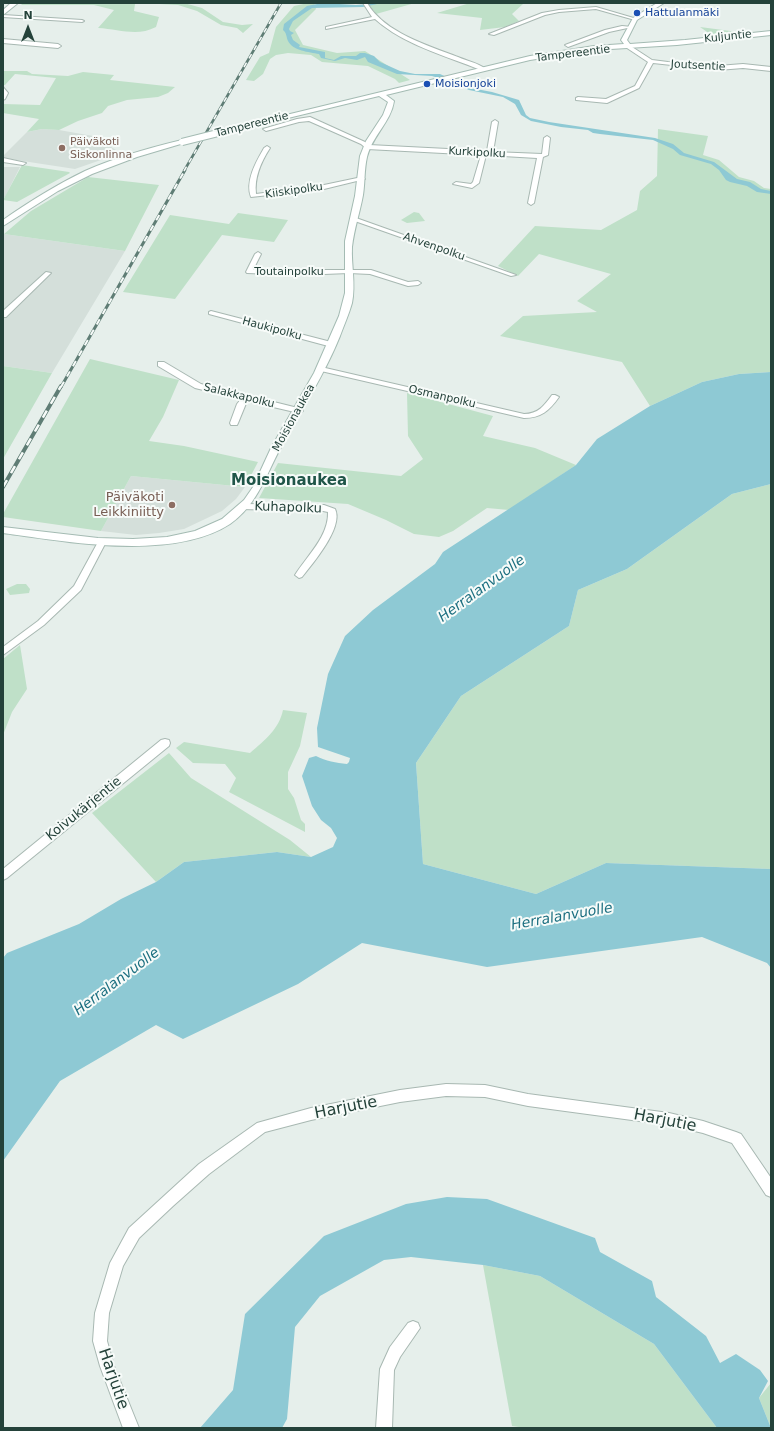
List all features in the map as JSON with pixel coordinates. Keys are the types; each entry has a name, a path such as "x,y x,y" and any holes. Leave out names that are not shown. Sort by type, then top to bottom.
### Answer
{"street":[{"path":"3,14 15,3"},
{"path":"584,3 635,19"},
{"name":"Tampereentie","path":"3,224 33,203 89,172 136,155 226,131 514,62 628,46 624,40 635,19 661,3"},
{"path":"365,4 374,18 408,39 483,69"},
{"path":"492,34 544,14 596,8"},
{"path":"3,14 82,21"},
{"path":"328,28 374,18"},
{"path":"568,45 581,42 621,26 630,27"},
{"name":"Kuljuntie","path":"628,46 771,33"},
{"path":"3,42 58,46"},
{"name":"Joutsentie","path":"628,46 641,56 651,61 668,64 694,67 718,68 743,66 771,69"},
{"path":"578,99 607,101 637,86 651,61"},
{"path":"3,89 6,93 3,98"},
{"name":"Moisionaukea","path":"3,530 102,542 142,543 174,540 214,527 244,507 257,488 280,441 299,411 321,369 332,345 347,301 350,271 348,252 362,179 364,158 370,139 391,107 391,101 380,94"},
{"path":"266,128 299,120 310,119 363,143 367,147"},
{"path":"456,184 472,186 476,183 487,153 495,122"},
{"path":"531,203 540,156 545,155 547,138"},
{"name":"Kurkipolku","path":"367,147 540,156"},
{"name":"Kiiskipolku","path":"267,148 256,167 253,180 253,196 324,187 362,179"},
{"path":"3,160 23,163"},
{"name":"Ahvenpolku","path":"354,219 513,275"},
{"name":"Toutainpolku","path":"258,254 249,272 299,273 350,271"},
{"path":"350,271 371,272 408,284 418,283"},
{"path":"3,315 48,273"},
{"name":"Haukipolku","path":"212,313 332,345"},
{"name":"Salakkapolku","path":"161,364 198,386 299,411"},
{"name":"Osmanpolku","path":"321,369 524,416 534,417 544,412 555,397"},
{"path":"234,423 241,404 246,397"},
{"name":"Kuhapolku","path":"244,507 324,508 332,511 333,516 331,525 320,545 299,575"},
{"path":"3,652 41,623 78,588 102,542"},
{"name":"Koivukärjentie","path":"3,875 165,742"},
{"name":"Harjutie","path":"131,1428 107,1366 100,1341 102,1313 118,1263 134,1233 204,1169 262,1127 311,1114 400,1096 446,1090 485,1091 528,1100 669,1119 703,1127 736,1138 771,1190"},
{"path":"384,1428 387,1369 395,1352 413,1328"}],"shaded area":[{"name":"Päiväkoti Siskonlinna","path":"42,129 59,130 93,136 121,153 75,169 3,158 3,156 27,132"},
{"path":"3,167 20,167 5,197 3,197"},
{"path":"4,234 125,251 52,373 3,366"},
{"name":"Päiväkoti Leikkiniitty","path":"131,476 245,487 236,499 222,511 184,529 136,535 101,531"}],"green space":[{"path":"23,3 138,3 135,4 134,11 159,17 156,27 142,32 128,32 98,28 114,10 94,5 21,5"},
{"path":"141,3 184,3 202,8 223,22 242,25 253,24 243,33 237,28 221,25 197,11 178,5"},
{"path":"314,3 316,9 295,30 303,45 337,53 365,51 410,80 399,83 395,79 368,66 322,62 311,55 288,53 276,55 270,59 263,74 254,81 246,80 260,57 269,53 276,27 294,6"},
{"path":"370,3 415,3 376,14 370,6"},
{"path":"470,3 523,4 512,14 519,21 505,27 480,30 482,18 437,13"},
{"path":"700,27 746,33 713,36"},
{"path":"3,71 27,71 32,74 68,76 83,72 114,75 110,80 175,87 168,93 158,97 127,100 108,106 102,113 78,121 59,130 42,129 27,132 39,119 3,113 3,104 40,105 56,78 15,74 5,85 3,85"},
{"path":"658,129 708,136 703,155 719,160 739,177 754,181 764,188 771,189 771,372 739,374 702,382 650,406 622,362 500,336 523,316 597,312 577,301 611,274 539,254 518,276 498,266 535,226 601,230 637,210 640,191 657,176"},
{"path":"22,165 70,173 17,202 3,200"},
{"path":"88,177 159,185 125,251 4,234 31,211"},
{"path":"414,212 419,213 425,221 407,223 401,220"},
{"path":"238,213 288,220 274,242 222,235 175,299 123,292 170,215 229,224"},
{"path":"90,359 179,380 163,417 149,441 184,446 258,462 245,487 131,476 101,531 3,517 3,514"},
{"path":"3,366 52,373 3,459"},
{"path":"407,393 493,416 483,436 535,448 576,465 509,510 487,508 453,531 439,537 414,534 348,504 259,498 278,463 401,476 423,459 408,436"},
{"path":"771,484 771,869 606,863 536,894 423,864 416,763 461,696 569,626 578,590 627,569 732,494"},
{"path":"17,584 26,584 30,589 29,593 10,595 6,589"},
{"path":"20,645 27,689 12,712 3,735 3,659"},
{"path":"283,710 307,713 300,746 288,772 288,789 294,798 301,820 305,824 305,832 229,792 236,778 225,764 193,763 176,748 184,742 250,753 275,729"},
{"path":"169,753 191,778 290,840 311,857 277,852 184,862 156,882 92,813"},
{"path":"483,1265 540,1276 654,1344 717,1428 526,1428 512,1426"},
{"path":"771,1383 771,1428 759,1398"}],"water":[{"path":"322,3 356,5 382,3 363,7 312,8 293,21 289,29 294,33 291,35 293,40 300,45 299,47 325,52 325,58 334,60 341,56 356,56 360,53 365,53 374,56 380,62 400,71 415,74 440,74 471,88 492,92 519,100 526,115 530,118 655,138 673,144 684,153 714,162 737,179 750,182 761,189 771,191 771,194 757,192 747,186 730,182 726,180 719,170 711,164 680,155 673,149 653,140 593,133 588,130 561,127 531,121 521,115 515,104 503,97 469,90 432,76 397,74 368,62 365,57 357,60 345,58 335,61 321,58 319,54 297,49 288,41 283,30 284,24 307,6"},
{"name":"Herralanvuolle","path":"771,372 771,484 732,494 627,569 578,590 569,626 461,696 416,763 423,864 536,894 606,863 771,869 771,968 767,963 702,937 487,967 362,943 298,984 183,1039 156,1025 60,1081 3,1161 3,958 7,953 79,924 121,899 156,882 184,862 277,852 311,857 333,847 337,838 331,828 321,820 312,806 302,776 309,758 316,756 335,762 347,764 349,762 350,758 318,747 317,728 328,674 345,636 373,610 435,564 443,552 576,465 597,439 650,406 702,382 739,374"},
{"path":"447,1197 487,1199 595,1238 600,1252 652,1281 656,1297 706,1336 720,1363 736,1354 760,1370 768,1381 759,1398 771,1428 717,1428 654,1344 540,1276 483,1265 411,1257 384,1260 320,1296 295,1327 287,1419 282,1428 200,1428 233,1390 245,1314 324,1236 406,1204"}],"railway":[{"path":"184,171 281,3"},
{"path":"61,387 185,170"},
{"path":"3,487 61,386"}],"place":[{"name":"Hattulanmäki","path":"637,13"},
{"name":"Moisionjoki","path":"427,84"},
{"name":"Päiväkoti Siskonlinna","path":"62,148"},
{"name":"Päiväkoti Leikkiniitty","path":"172,505"}],"district":[{"name":"Moisionaukea","path":"289,481"}]}
